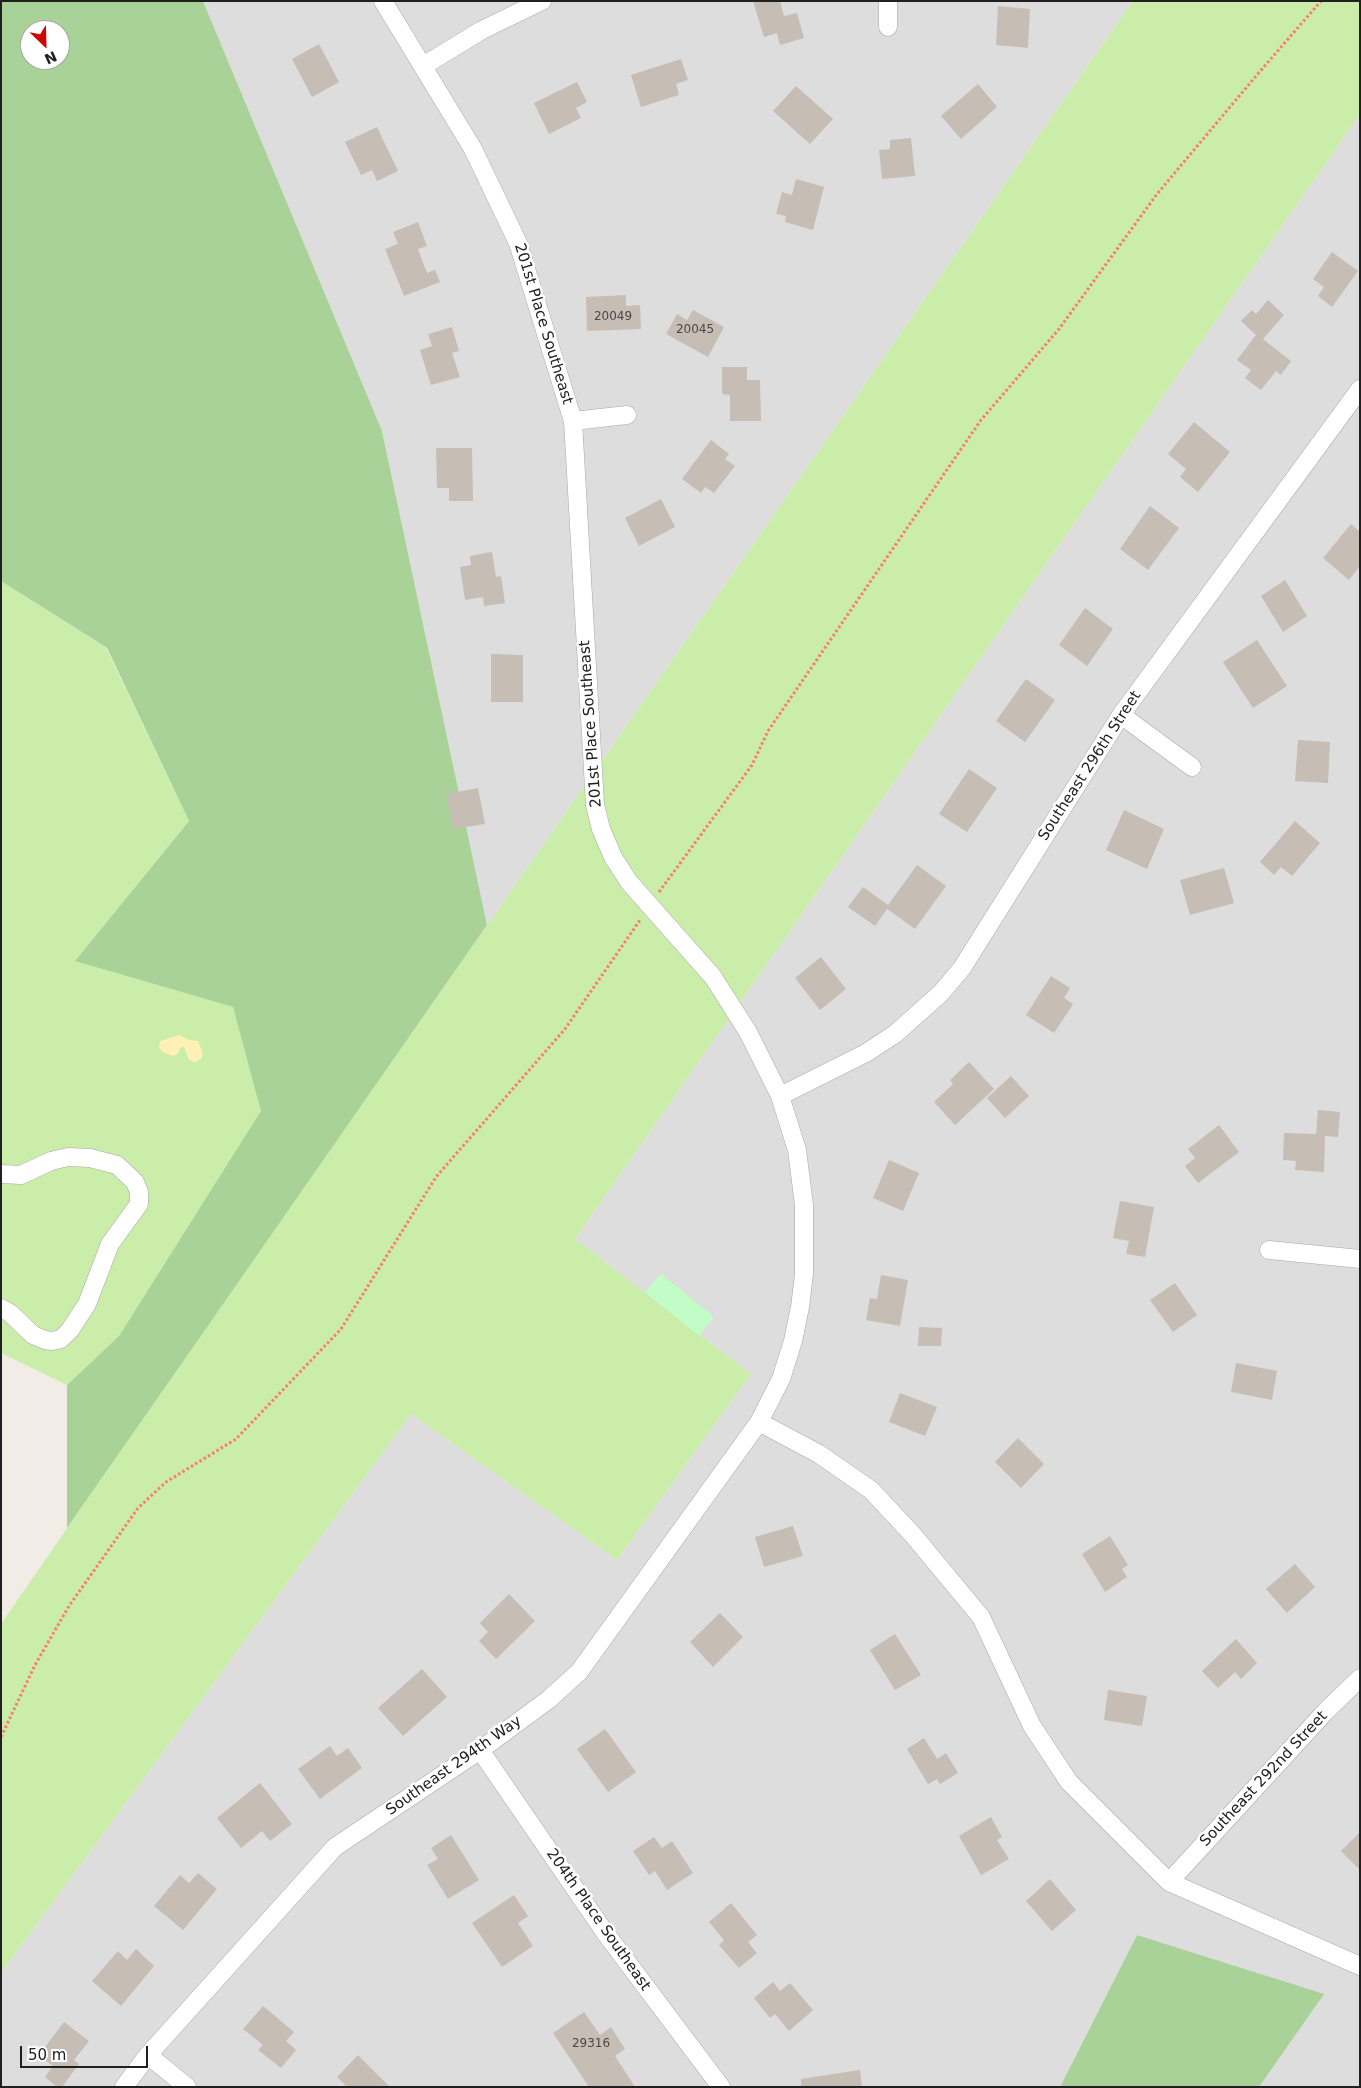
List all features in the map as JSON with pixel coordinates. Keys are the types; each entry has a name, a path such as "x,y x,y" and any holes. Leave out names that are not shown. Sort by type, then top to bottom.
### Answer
{"street":[{"name":"201st Place Southeast","path":"383,1 473,149 518,243 573,421 595,805 601,829 613,856 629,882 713,977 748,1032 780,1096 797,1150 804,1205 804,1274 800,1307 793,1342 781,1379 759,1422"},
{"path":"423,66 482,30 542,1"},
{"path":"888,1 888,27"},
{"name":"Southeast 296th Street","path":"780,1096 866,1053 895,1034 941,993 962,968 1121,715 1360,389"},
{"path":"573,421 626,414"},
{"path":"1121,715 1192,766"},
{"path":"1,1174 21,1174 51,1161 68,1157 90,1158 117,1165 127,1172 136,1182 139,1204 110,1244 87,1304 62,1339 52,1341 33,1335 10,1312 1,1308"},
{"path":"1269,1250 1360,1259"},
{"path":"759,1422 819,1454 871,1490 913,1535 981,1617 1032,1726 1069,1782 1170,1882 1360,1966"},
{"name":"Southeast 294th Way","path":"124,2087 148,2055 335,1847 480,1750 548,1700 579,1672 759,1422"},
{"name":"Southeast 292nd Street","path":"1170,1882 1325,1712 1360,1678"},
{"name":"204th Place Southeast","path":"480,1750 606,1934 721,2087"},
{"path":"148,2055 187,2087"}],"path":[{"path":"1,1737 35,1665 70,1606 138,1508 166,1482 236,1439 341,1329 436,1176 564,1029 649,906 752,765 773,724 981,420 1058,329 1157,194 1321,1"}],"shaded area":[{"path":"203,1 1133,1 487,925 382,431"},
{"path":"1360,114 1360,2087 1259,2087 1323,1994 1137,1935 1060,2087 1,2087 1,1973 411,1414 617,1560 751,1374 575,1239"}],"green space":[{"path":"1,1 203,1 382,431 487,925 67,1528 67,1385 119,1336 261,1111 233,1007 75,961 189,821 107,648 1,581"},
{"path":"1133,1 1360,1 1360,114 575,1239 751,1374 617,1560 411,1414 1,1973 1,1624 193,1346"},
{"path":"1,581 106,648 189,821 75,961 233,1007 262,1111 119,1336 67,1385 1,1353"},
{"path":"661,1274 714,1317 699,1336 645,1292"},
{"path":"1137,1935 1324,1994 1259,2087 1060,2087"}],"sand":[{"path":"179,1035 189,1040 198,1041 203,1054 201,1059 195,1062 189,1060 184,1047 180,1048 178,1054 173,1056 162,1052 159,1047 160,1041"}],"building":[{"path":"753,1 780,1 784,16 797,13 804,38 780,45 777,33 764,37"},
{"path":"998,6 1030,9 1028,48 996,45"},
{"path":"319,44 339,82 312,97 292,59"},
{"path":"681,59 688,80 676,84 679,95 641,107 631,75"},
{"path":"577,82 587,102 576,108 581,118 549,134 534,103"},
{"path":"978,84 997,107 961,139 941,116"},
{"path":"796,86 833,119 810,144 773,111"},
{"path":"377,127 398,171 377,181 372,170 361,175 345,142"},
{"path":"911,138 915,176 882,179 879,150 890,149 890,140"},
{"path":"796,179 824,187 813,230 785,222 786,216 776,214 782,192 792,195"},
{"path":"418,222 427,246 418,249 427,273 435,270 440,282 404,296 385,249 398,244 393,232"},
{"path":"1332,252 1358,271 1332,307 1318,296 1324,287 1313,279"},
{"path":"626,295 626,306 640,305 641,329 587,331 586,297"},
{"path":"1268,300 1284,315 1263,339 1291,361 1281,375 1276,371 1261,390 1245,378 1251,370 1237,360 1256,335 1241,321 1252,310 1256,314"},
{"path":"693,310 724,327 708,357 666,334 677,314 687,320"},
{"path":"452,327 459,351 452,353 460,377 431,385 420,350 432,346 428,334"},
{"path":"722,367 747,367 747,380 760,380 761,421 730,421 730,395 722,394"},
{"path":"1194,422 1230,452 1198,492 1180,477 1186,469 1168,454"},
{"path":"711,440 729,454 725,459 735,466 714,493 705,487 701,493 682,479"},
{"path":"436,448 472,448 473,501 449,501 449,488 437,488"},
{"path":"661,499 675,527 639,546 625,518"},
{"path":"1150,506 1179,528 1148,570 1120,549"},
{"path":"1351,524 1360,532 1360,566 1349,580 1323,558"},
{"path":"492,552 496,577 501,576 505,603 484,606 483,597 465,600 460,567 471,565 470,556"},
{"path":"1285,580 1307,616 1283,632 1261,596"},
{"path":"1085,608 1113,629 1087,666 1059,645"},
{"path":"1257,640 1287,686 1253,708 1223,662"},
{"path":"491,654 523,655 523,702 491,702"},
{"path":"1026,679 1055,700 1025,742 996,721"},
{"path":"1298,740 1330,742 1328,783 1295,781"},
{"path":"969,769 997,788 967,832 939,814"},
{"path":"478,788 485,824 453,829 446,794"},
{"path":"1124,810 1164,829 1147,869 1106,850"},
{"path":"1295,821 1320,843 1292,876 1281,867 1274,875 1260,862"},
{"path":"917,865 946,886 915,929 887,909 875,926 848,907 863,887 888,905"},
{"path":"1224,868 1234,903 1190,915 1180,880"},
{"path":"821,957 846,989 820,1010 795,978"},
{"path":"1051,976 1070,988 1064,998 1073,1004 1054,1033 1026,1015"},
{"path":"969,1062 994,1089 955,1125 934,1102 953,1084 950,1080"},
{"path":"1011,1076 1029,1096 1005,1118 987,1098"},
{"path":"1318,1110 1340,1112 1338,1137 1325,1136 1324,1172 1295,1170 1296,1161 1283,1160 1284,1133 1316,1134"},
{"path":"1219,1125 1239,1152 1198,1183 1185,1166 1195,1158 1188,1149"},
{"path":"889,1160 919,1173 903,1211 873,1198"},
{"path":"1120,1201 1154,1207 1145,1257 1126,1254 1129,1241 1113,1238"},
{"path":"881,1275 908,1280 900,1326 866,1320 870,1298 877,1299"},
{"path":"1175,1283 1197,1315 1173,1332 1150,1300"},
{"path":"919,1327 942,1328 941,1346 918,1346"},
{"path":"1236,1363 1277,1371 1272,1400 1231,1392"},
{"path":"900,1393 937,1407 925,1436 889,1422"},
{"path":"1018,1438 1044,1464 1021,1488 995,1462"},
{"path":"793,1526 803,1556 764,1567 755,1537"},
{"path":"1110,1536 1128,1565 1122,1569 1127,1577 1105,1592 1082,1554"},
{"path":"1295,1564 1315,1587 1287,1613 1266,1589"},
{"path":"509,1594 535,1621 496,1659 479,1641 488,1632 480,1623"},
{"path":"720,1613 743,1637 713,1667 690,1642"},
{"path":"895,1634 921,1675 895,1690 870,1650"},
{"path":"1236,1639 1257,1663 1241,1679 1235,1672 1218,1688 1202,1671"},
{"path":"422,1669 447,1697 403,1736 378,1708"},
{"path":"1108,1690 1147,1696 1142,1726 1104,1720"},
{"path":"605,1729 636,1772 608,1792 577,1749"},
{"path":"924,1738 937,1759 946,1753 958,1773 940,1784 937,1779 928,1784 907,1749"},
{"path":"330,1746 337,1756 348,1748 362,1768 320,1799 298,1769"},
{"path":"260,1783 292,1824 270,1841 262,1831 241,1848 217,1818"},
{"path":"991,1817 1002,1837 997,1840 1009,1859 981,1875 959,1836"},
{"path":"1360,1832 1360,1870 1341,1851"},
{"path":"451,1835 479,1880 448,1899 427,1865 438,1859 431,1848"},
{"path":"654,1837 662,1848 672,1841 693,1873 667,1890 655,1871 649,1875 633,1851"},
{"path":"198,1873 217,1889 183,1930 154,1906 180,1875 189,1883"},
{"path":"1050,1879 1076,1910 1052,1931 1026,1901"},
{"path":"514,1895 528,1916 518,1923 533,1946 502,1967 472,1923"},
{"path":"731,1903 757,1935 748,1942 757,1953 739,1968 719,1945 724,1940 709,1922"},
{"path":"136,1949 154,1966 121,2006 92,1981 118,1951 127,1960"},
{"path":"773,1982 780,1991 790,1983 813,2010 789,2031 775,2014 770,2018 754,1998"},
{"path":"263,2006 294,2032 286,2041 296,2050 281,2068 258,2050 263,2045 243,2029"},
{"path":"584,2012 600,2035 611,2027 625,2049 615,2056 635,2087 589,2087 553,2033"},
{"path":"64,2022 89,2041 74,2060 79,2064 62,2087 57,2087 45,2077 53,2066 39,2055"},
{"path":"358,2055 390,2087 347,2087 337,2077"},
{"path":"860,2070 862,2087 801,2087 801,2079"}]}
